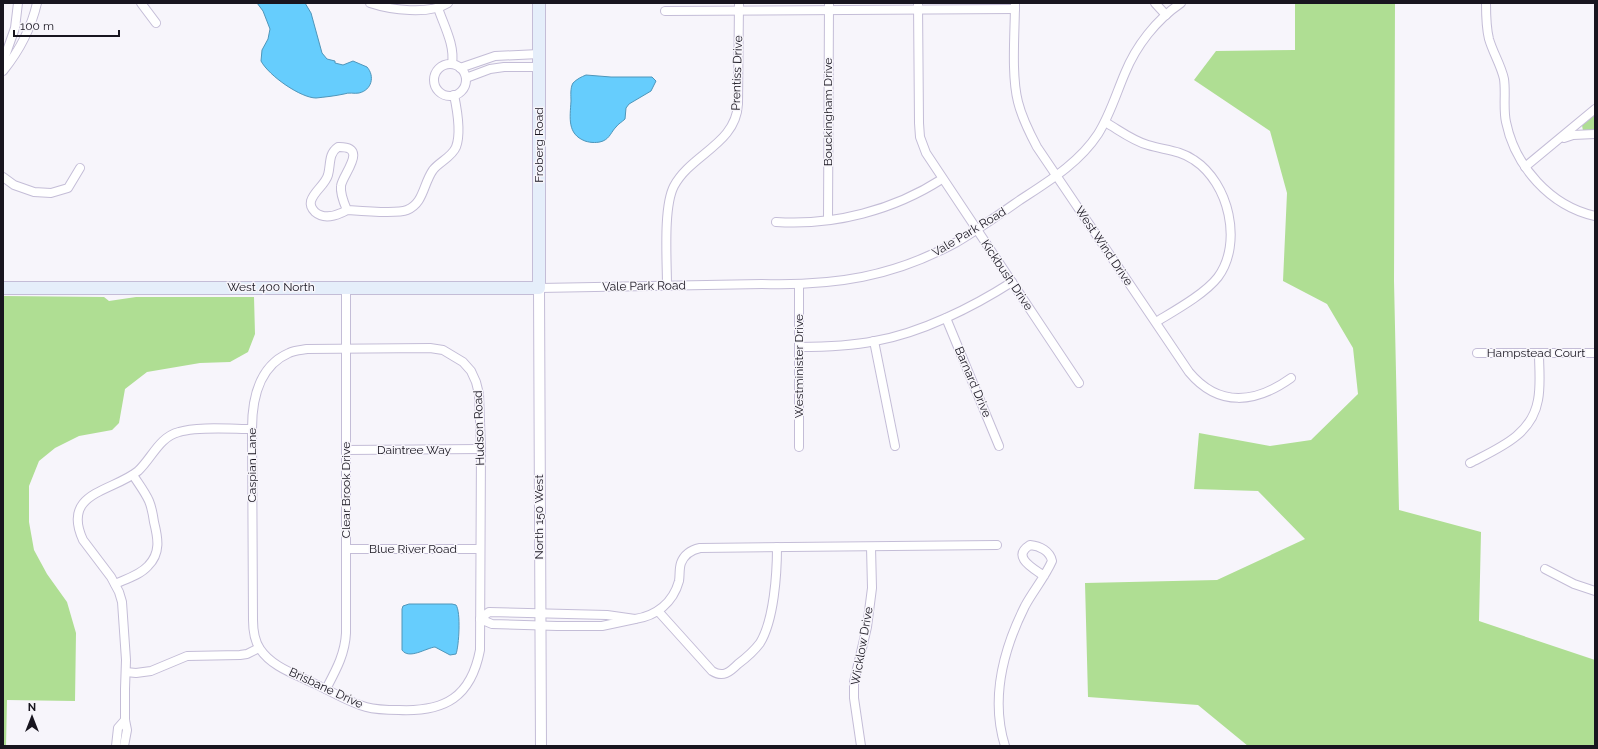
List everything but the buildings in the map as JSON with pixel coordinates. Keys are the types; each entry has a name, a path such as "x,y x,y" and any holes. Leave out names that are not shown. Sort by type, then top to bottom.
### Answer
{"main road":[{"name":"Froberg Road","path":"539,3 540,288"},
{"name":"West 400 North","path":"3,288 540,288"}],"street":[{"path":"3,62 15,28 18,3"},
{"path":"3,71 16,55 26,36 33,20 37,3"},
{"path":"140,3 156,23"},
{"path":"370,3 418,11 438,8 448,3"},
{"path":"1154,3 1166,15"},
{"name":"Vale Park Road","path":"540,288 762,284 799,285 847,281 891,270 932,254 958,242 1057,176 1086,150 1105,122 1132,59 1148,34 1166,15 1181,3"},
{"path":"1486,3 1486,22 1489,40 1504,79 1506,120 1515,151 1525,167 1545,189 1557,199 1581,212 1595,216"},
{"name":"Bouckingham Drive","path":"828,6 828,220"},
{"name":"Kickbush Drive","path":"918,6 918,123 920,137 926,153 1079,383"},
{"path":"665,11 739,7 1015,6"},
{"name":"West Wind Drive","path":"1015,6 1014,72 1017,100 1024,124 1037,147 1193,377 1212,392 1227,397 1250,398 1270,391 1291,378"},
{"name":"Prentiss Drive","path":"667,286 668,209 673,188 686,170 724,137 733,123 738,109 739,7"},
{"path":"438,8 453,53 452,64"},
{"path":"460,68 494,56 539,54"},
{"path":"452,64 460,68 466,78 464,87 459,93 454,95 448,96 441,93 434,82 435,76 440,68 445,65 452,64"},
{"path":"466,78 490,69 504,67 539,67"},
{"path":"347,210 341,194 341,187 342,180 353,162 354,157 348,148 338,147 333,150 330,155 328,174 324,183 312,199 311,204 315,212 323,216 336,215 347,210 398,212 410,209 416,204 422,195 433,169 453,152 456,147 458,131 454,95"},
{"path":"1525,167 1595,109"},
{"path":"1105,122 1145,144 1180,152 1195,160 1214,180 1227,206 1230,226 1230,243 1227,260 1218,278 1208,287 1156,322"},
{"path":"1559,139 1573,135 1595,134"},
{"path":"3,177 14,185 34,192 51,193 68,188 80,168"},
{"path":"776,222 828,220 883,208 926,189 942,179"},
{"path":"800,347 824,347 874,342 946,318 987,298 1012,282"},
{"name":"Westminister Drive","path":"799,285 799,447"},
{"name":"Clear Brook Drive","path":"326,689 340,663 345,644 346,287"},
{"name":"North 150 West","path":"540,288 541,746"},
{"name":"Barnard Drive","path":"946,318 999,446"},
{"path":"874,342 895,446"},
{"name":"Hudson Road","path":"346,349 430,348 443,350 463,362 471,371 479,394 481,449 480,619"},
{"name":"Caspian Lane","path":"259,648 254,635 253,620 252,429 254,400 258,387 271,366 290,352 308,349 346,349"},
{"name":"Hampstead Court","path":"1477,353 1595,353"},
{"path":"1470,463 1514,439 1523,431 1530,421 1538,401 1539,353"},
{"path":"124,746 127,730 125,720 126,649 123,611 116,584 106,569 82,540 77,526 77,517 80,509 89,497 133,475 164,440 173,434 185,430 252,429"},
{"name":"Daintree Way","path":"346,450 481,449"},
{"path":"116,584 148,566 156,554 158,547 158,540 151,507 146,495 133,475"},
{"path":"635,619 607,615 489,612 480,619 492,624 602,626 635,619 648,616 658,611 668,603 674,593 679,579 681,563 687,554 692,551 705,548 997,545"},
{"path":"658,611 712,671 723,675 730,672 753,651 764,634 776,579 777,547"},
{"name":"Wicklow Drive","path":"860,746 854,698 854,682 867,627 872,588 871,547"},
{"name":"Blue River Road","path":"346,549 480,549"},
{"path":"1545,569 1574,584 1595,590"},
{"path":"1005,746 1001,734 997,710 1002,670 1018,622 1044,576"},
{"name":"Brisbane Drive","path":"259,648 267,658 277,665 358,704 379,709 424,710 436,708 446,703 458,694 473,676 480,650 480,619"},
{"path":"126,672 136,673 151,671 186,656 240,655 247,654 259,648"},
{"path":"116,746 118,728 125,720"}],"green space":[{"path":"1295,3 1395,3 1394,281 1399,510 1481,532 1479,621 1595,660 1595,746 1248,746 1198,705 1088,697 1085,583 1217,580 1305,539 1258,491 1194,489 1199,433 1270,446 1311,440 1358,394 1353,348 1327,304 1283,281 1287,193 1270,131 1194,80 1216,51 1295,50"},
{"path":"1595,113 1595,131 1583,131 1582,125"},
{"path":"3,296 104,297 109,301 136,297 254,297 255,334 248,352 230,362 200,363 147,372 125,389 119,423 112,430 79,436 55,448 39,461 29,486 29,522 34,550 47,574 67,602 76,633 75,701 7,700 6,746 3,746"}],"water":[{"path":"257,3 305,3 311,13 322,53 327,59 335,61 335,63 343,65 353,61 367,67 371,74 371,82 367,89 359,93 348,93 316,98 294,90 278,79 265,67 261,61 262,50 268,39 270,29 263,11"},
{"path":"586,75 611,77 652,77 656,81 651,91 629,104 626,108 625,119 605,140 601,142 592,142 585,141 575,134 572,130 570,119 572,85 578,79"},
{"path":"409,604 456,605 459,614 459,629 456,654 450,655 435,647 413,654 405,653 402,650 402,609 403,606"}]}
